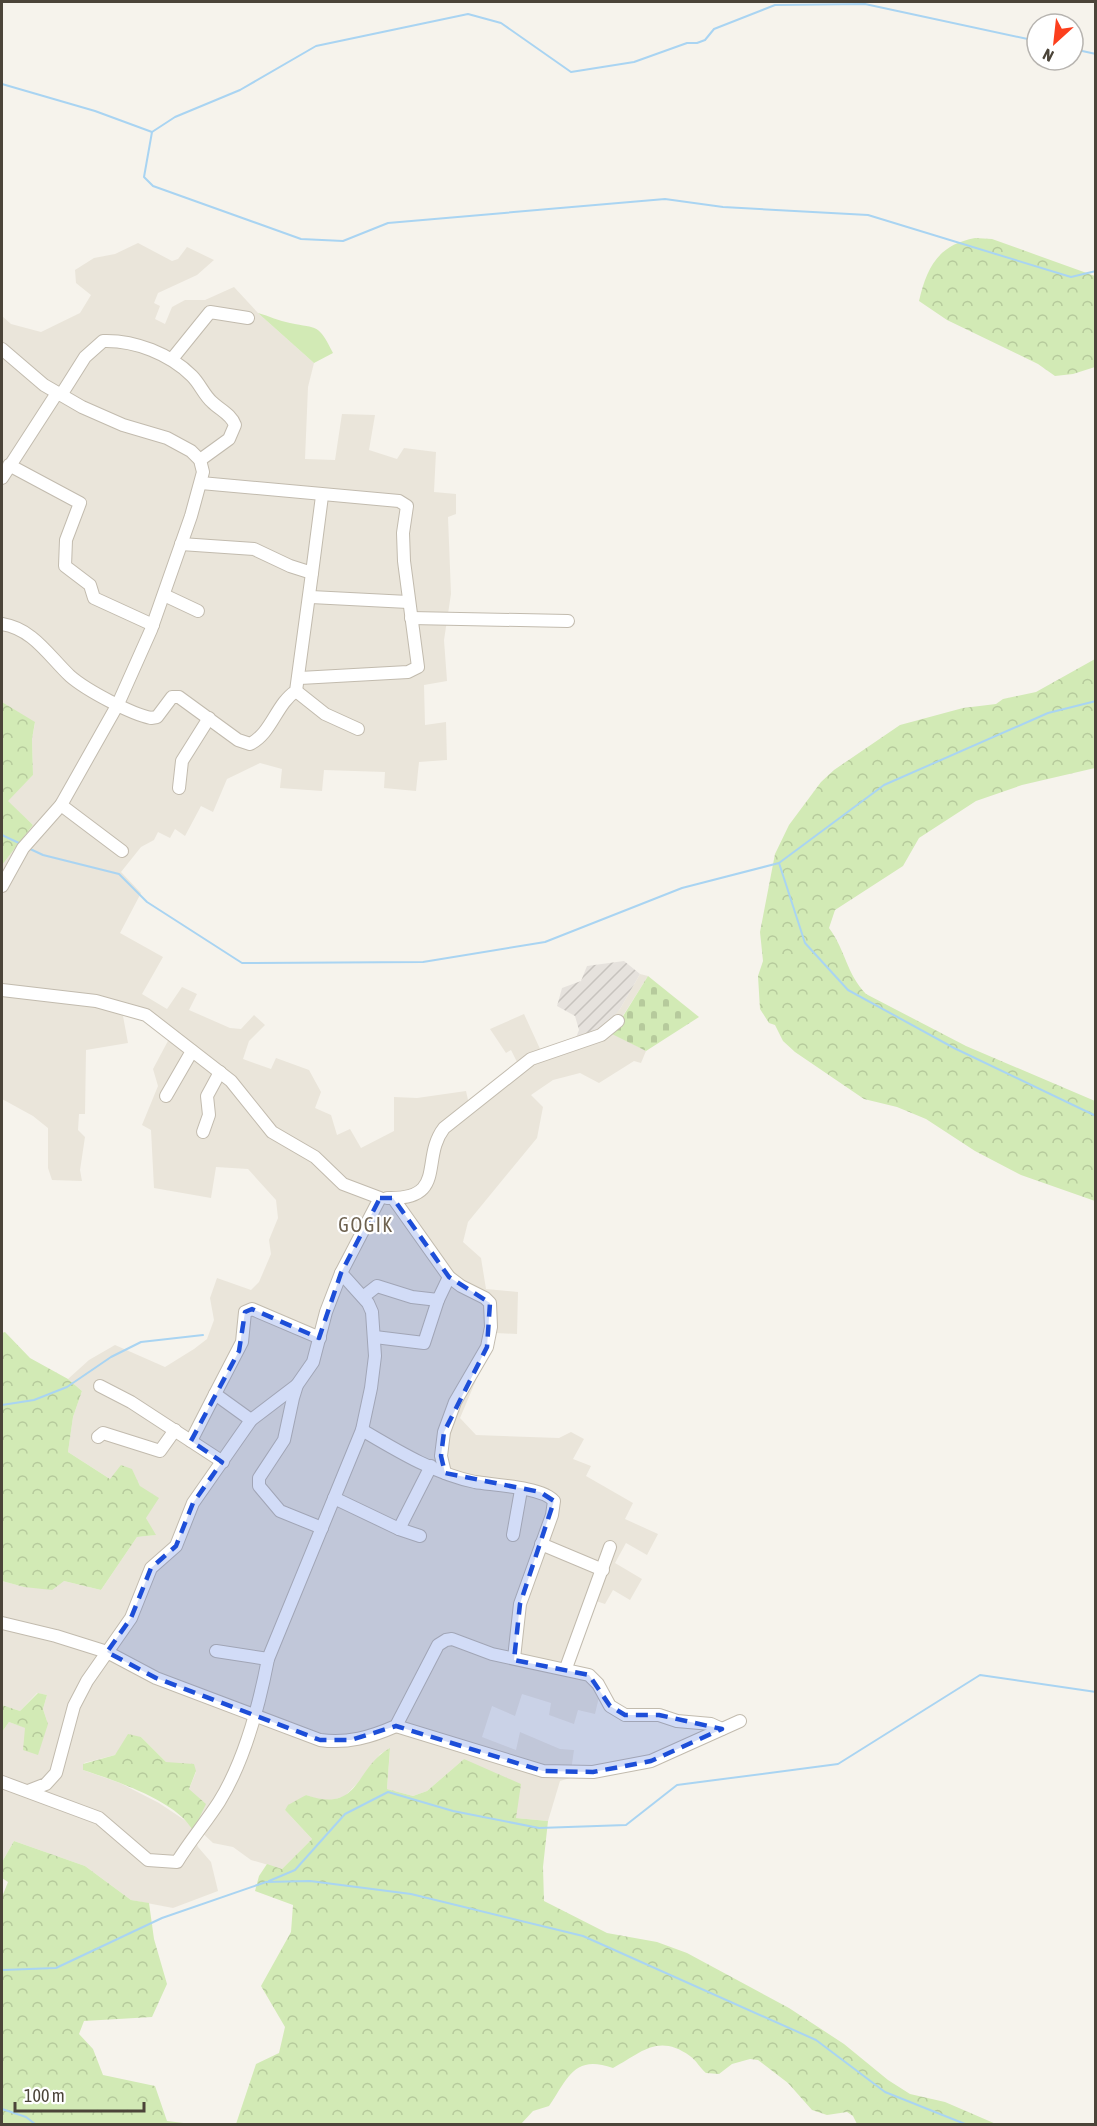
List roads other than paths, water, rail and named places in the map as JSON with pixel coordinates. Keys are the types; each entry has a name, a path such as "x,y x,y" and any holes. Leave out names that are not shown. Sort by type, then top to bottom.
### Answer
{"street":[{"path":"172,359 210,312 248,318"},
{"path":"2,478 86,357 103,341 135,345 172,359 191,375 208,398 228,415 235,425 229,439 200,460"},
{"path":"2,349 59,394 108,419 167,438 191,451 200,460 203,472 164,595 118,704 61,805 26,845 2,886"},
{"path":"9,465 80,502 66,540 65,566 90,585 94,598 153,625"},
{"path":"201,483 322,496 399,501 406,506 403,533 408,602 418,661 415,670 298,684"},
{"path":"2,624 30,635 72,677 118,704 145,717 154,718 172,697 176,697 238,740 250,744 260,738 298,684 311,597 322,496"},
{"path":"181,544 254,549 290,566 312,573"},
{"path":"164,595 198,611"},
{"path":"311,597 408,602"},
{"path":"411,618 568,621"},
{"path":"298,684 325,714 358,729"},
{"path":"179,788 182,761 208,718"},
{"path":"61,805 122,851"},
{"path":"2,990 96,1000 138,1011 152,1019 220,1072 239,1090 272,1132 315,1157 343,1184 380,1198 414,1195 426,1186 431,1177 438,1139 444,1128 531,1059 601,1035 618,1021"},
{"path":"166,1096 192,1052"},
{"path":"203,1132 209,1115 207,1096 220,1072"},
{"path":"28,1791 46,1784 56,1773 74,1706 87,1681 134,1612 151,1568 176,1546 193,1503 251,1420 297,1385 313,1362 326,1312 341,1273 380,1198"},
{"path":"393,1198 449,1277 461,1286 486,1298 490,1303 491,1327 487,1347 455,1402 444,1432 441,1456 445,1473"},
{"path":"2,1782 99,1818 148,1860 177,1862 219,1801 235,1767 261,1698 268,1659 362,1430 374,1366 375,1337 372,1312 363,1297 341,1273"},
{"path":"375,1337 424,1343 438,1300 449,1277"},
{"path":"363,1297 377,1286 412,1297 438,1300"},
{"path":"191,1442 242,1342 245,1312 248,1309 320,1338"},
{"path":"297,1385 284,1440 259,1478 259,1486 280,1511 322,1527"},
{"path":"100,1386 175,1430 223,1462"},
{"path":"215,1394 251,1420"},
{"path":"98,1437 104,1432 160,1450 175,1430"},
{"path":"362,1430 445,1473 471,1481 540,1491 554,1501 520,1604 514,1658"},
{"path":"399,1529 431,1466"},
{"path":"513,1535 521,1490"},
{"path":"334,1498 399,1529 420,1536"},
{"path":"541,1544 603,1570"},
{"path":"566,1668 610,1547"},
{"path":"2,1623 56,1636 107,1652 156,1678 320,1740 338,1742 396,1726 543,1771 593,1773 651,1761 740,1722"},
{"path":"396,1726 441,1641 452,1639 514,1658 589,1675 610,1706 626,1715 659,1715 677,1721 711,1724 722,1729"},
{"path":"216,1651 268,1659"}],"waterway":[{"path":"1025,38 865,4 775,5 714,29 705,40 697,43 687,43 634,62 571,72 501,23 468,14 316,46 240,90 175,117 152,132 144,177 153,186 301,239 343,241 388,223 665,199 723,207 868,215 1071,277 1096,271"},
{"path":"1085,52 1096,54"},
{"path":"2,84 95,111 152,132"},
{"path":"28,848 43,855 119,874 147,902 242,963 423,962 545,942 682,888 779,863 884,785 1048,713 1096,701"},
{"path":"2,835 21,844"},
{"path":"779,863 805,943 848,990 954,1048 1096,1116"},
{"path":"2,1405 34,1400 67,1387 111,1357 141,1342 203,1335"},
{"path":"269,1881 295,1870 345,1814 388,1792 453,1811 539,1828 626,1825 677,1785 838,1764 980,1675 1096,1692"},
{"path":"2,1970 56,1968 162,1918 266,1882 310,1881 411,1894 583,1936 816,2040 885,2092 965,2124"},
{"path":"2,2109 26,2117 35,2124"}],"district":[{"name":"GOGIK","path":"366,1225"}]}
